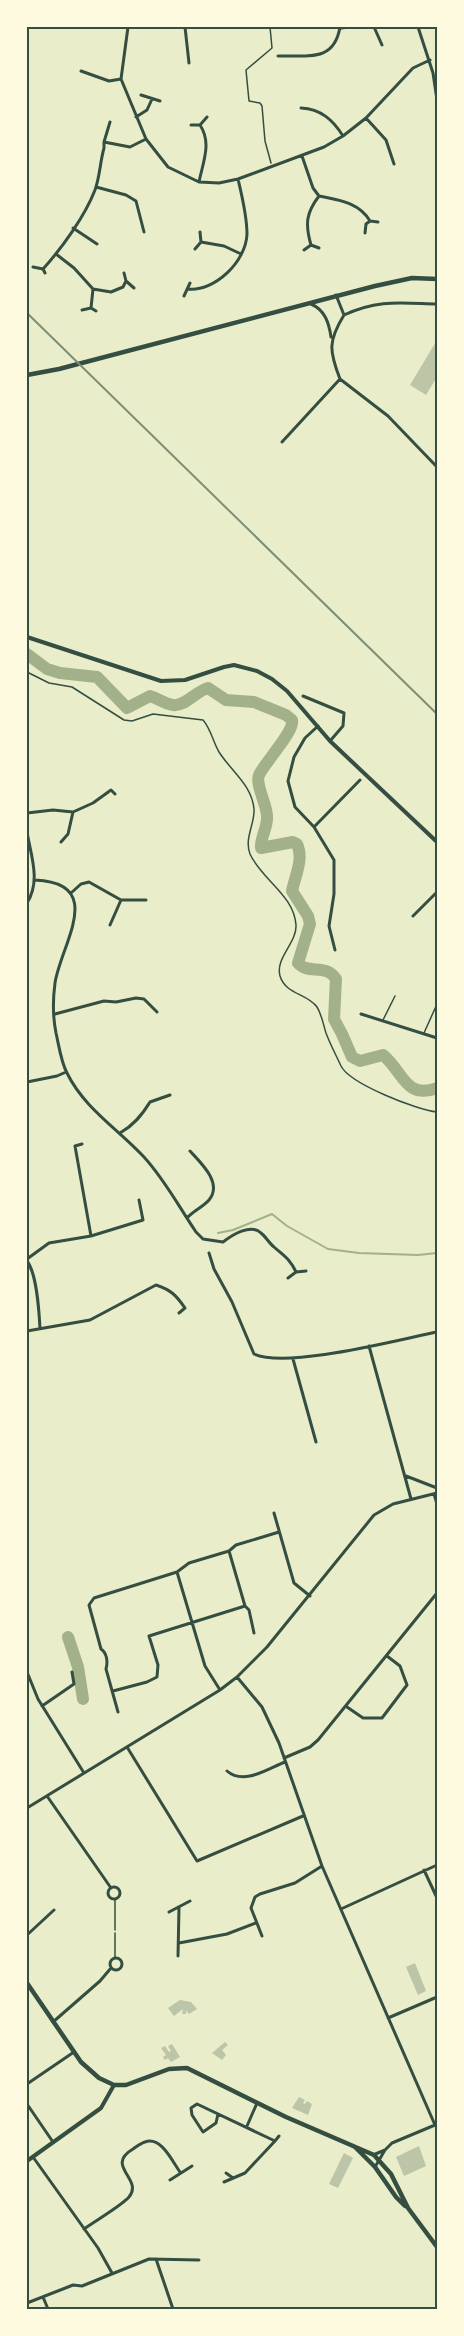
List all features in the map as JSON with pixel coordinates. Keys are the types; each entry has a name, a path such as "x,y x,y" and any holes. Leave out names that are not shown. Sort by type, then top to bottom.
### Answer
{"main road":[{"path":"27,375 59,369 336,295 406,279 437,279"},
{"path":"27,1983 74,2052 88,2070 99,2078 114,2085 136,2083 169,2069 187,2068 257,2103 355,2147 375,2167 396,2198 408,2208"},
{"path":"355,2147 360,2147 374,2155 391,2174 408,2208 437,2247"}],"street":[{"path":"128,27 121,79 146,139 168,167 199,182 219,183 238,179 302,156 343,135 366,118 413,68 430,60"},
{"path":"185,27 189,63"},
{"path":"278,56 328,52 338,40 340,27 350,27"},
{"path":"374,27 382,45"},
{"path":"418,27 430,60 437,100"},
{"path":"81,71 109,81 121,79"},
{"path":"141,94 160,100"},
{"path":"136,117 147,110 152,99"},
{"path":"301,108 317,111 329,118 343,135"},
{"path":"191,125 200,124 207,117"},
{"path":"366,118 386,140 394,164"},
{"path":"33,267 44,271 91,201 110,122"},
{"path":"199,182 208,143 206,133 200,124"},
{"path":"104,142 130,147 146,139"},
{"path":"302,156 313,188 319,196 348,202 367,216 370,221"},
{"path":"188,289 199,290 215,283 234,267 240,254 247,236 238,179"},
{"path":"96,187 126,195 136,201 144,232"},
{"path":"319,196 308,212 306,221 311,244 319,248"},
{"path":"370,221 378,222"},
{"path":"365,232 366,224 370,221"},
{"path":"73,228 97,244"},
{"path":"195,249 201,242 200,232"},
{"path":"201,242 224,246 240,254"},
{"path":"304,250 311,244"},
{"path":"56,254 74,268 93,289 111,292 123,287 126,281"},
{"path":"124,273 126,281 134,288"},
{"path":"184,296 190,282"},
{"path":"91,308 93,289"},
{"path":"336,295 344,315"},
{"path":"332,339 344,315 361,307 385,302 437,304"},
{"path":"307,304 313,304 322,311 327,319 332,339 332,358 340,379 388,416 437,467"},
{"path":"82,310 91,308 96,311"},
{"path":"282,442 340,379"},
{"path":"27,636 161,681 184,680 224,666 250,668 280,684 330,741 437,842"},
{"path":"303,696 344,713 343,726 330,741"},
{"path":"318,726 305,738 294,757 288,781 295,807 314,827 334,860 334,894 329,926 335,950"},
{"path":"314,827 360,780"},
{"path":"27,813 53,810 73,812 93,803 111,790 115,794"},
{"path":"61,842 68,834 73,812"},
{"path":"27,832 35,880 34,889 27,903"},
{"path":"35,880 62,885 74,899 72,933 55,981 56,1032 66,1072 89,1105 120,1133 161,1178 203,1239 223,1242 232,1234 254,1228 287,1257 296,1272"},
{"path":"71,893 81,884 89,882 121,900 146,900"},
{"path":"413,916 437,892"},
{"path":"110,925 121,900"},
{"path":"55,1014 105,1001 116,1002 136,998 144,999 157,1012"},
{"path":"361,1014 437,1038"},
{"path":"27,1082 66,1072"},
{"path":"120,1133 145,1113 150,1102 170,1095"},
{"path":"82,1144 75,1146 91,1236"},
{"path":"187,1218 195,1209 208,1201 213,1190 207,1170 190,1152"},
{"path":"40,1328 34,1280 27,1260 49,1243 91,1236 143,1220 139,1200"},
{"path":"208,1253 254,1354 263,1359 293,1359 437,1332"},
{"path":"288,1278 296,1272 306,1271"},
{"path":"27,1331 93,1319 156,1285 170,1289 179,1299 185,1308 179,1312"},
{"path":"369,1346 411,1499"},
{"path":"293,1359 316,1442"},
{"path":"406,1476 437,1488"},
{"path":"27,1808 220,1690 237,1677 267,1647 374,1515 387,1506 435,1494 437,1504"},
{"path":"274,1513 294,1583 310,1596"},
{"path":"118,1712 106,1669 105,1652 101,1649 89,1605 90,1600 177,1572 189,1563 279,1532"},
{"path":"229,1551 245,1606 249,1610 254,1633"},
{"path":"177,1572 205,1666 220,1690"},
{"path":"227,1772 237,1776 251,1776 310,1747 347,1707 437,1593"},
{"path":"112,1691 147,1683 157,1677 158,1665 149,1636 245,1606"},
{"path":"347,1707 363,1718 382,1718 407,1685 400,1666 387,1656"},
{"path":"27,1672 42,1706 84,1773"},
{"path":"42,1706 74,1684 72,1672"},
{"path":"237,1677 262,1707 285,1760 322,1866 436,2125 392,2144 369,2160"},
{"path":"126,1747 197,1861 303,1815"},
{"path":"47,1795 111,1888"},
{"path":"341,1909 437,1865"},
{"path":"262,1936 251,1908 255,1897 295,1883 322,1866"},
{"path":"424,1870 437,1898"},
{"path":"117,1887 120,1892 115,1899 109,1894 111,1888 117,1887"},
{"path":"169,1912 190,1901"},
{"path":"178,1956 179,1907"},
{"path":"27,1935 54,1910"},
{"path":"179,1944 227,1934 256,1923"},
{"path":"53,2022 100,1981 111,1968 110,1960 116,1958 121,1960 122,1967 117,1970 111,1968"},
{"path":"388,2018 437,1997"},
{"path":"27,2084 74,2052"},
{"path":"27,2161 54,2144 101,2108 114,2085"},
{"path":"247,2127 257,2103"},
{"path":"27,2104 54,2144"},
{"path":"218,2114 216,2123 204,2132 192,2115 191,2108 197,2104 275,2141"},
{"path":"224,2182 245,2172 279,2136"},
{"path":"84,2229 129,2197 132,2183 122,2166 122,2160 128,2152 144,2142 154,2141 160,2144 180,2172"},
{"path":"375,2167 385,2150"},
{"path":"33,2157 112,2273"},
{"path":"170,2180 192,2166"},
{"path":"226,2173 233,2178"},
{"path":"27,2303 73,2285 82,2286 149,2259 199,2260"},
{"path":"156,2259 173,2309"},
{"path":"43,2297 48,2309"}],"lane":[{"path":"383,1021 395,996"},
{"path":"423,1034 437,1004"},
{"path":"115,1899 116,1958"}],"path":[{"path":"270,27 272,48 246,70 249,101 260,103 262,106 265,141 273,167"},
{"path":"27,672 49,682 72,687 124,720 132,721 153,714 203,720 218,750 247,787 251,797 254,812 249,833 250,854 287,901 294,915 296,932 280,967 282,981 290,990 317,1007 330,1042 348,1075 370,1088 427,1111 437,1112"}],"building":[{"path":"437,340 437,377 426,395 410,385"},
{"path":"415,1963 426,1991 418,1995 406,1967"},
{"path":"180,2000 191,2002 197,2009 189,2014 186,2010 186,2014 182,2014 183,2009 174,2016 168,2008"},
{"path":"225,2042 228,2045 222,2050 226,2055 222,2060 212,2053"},
{"path":"172,2044 180,2057 171,2062 168,2058 165,2060 163,2057 166,2055 161,2048 165,2046 169,2052 171,2051 168,2046"},
{"path":"299,2097 305,2100 303,2103 307,2101 312,2104 308,2115 292,2108"},
{"path":"419,2146 426,2166 404,2176 396,2157"},
{"path":"344,2153 353,2158 338,2188 329,2184"}],"waterway":[{"path":"27,654 47,669 60,673 97,677 127,708 150,696 173,705 182,704 208,688 226,700 254,702 286,715 292,720 289,731 262,769 258,779 267,816 261,848 293,842 297,844 299,850 299,862 292,891 308,916 310,924 298,963 307,968 327,971 336,979 334,1019 352,1057 360,1061 383,1055 411,1087 426,1091 437,1088"},
{"path":"218,1233 233,1230 272,1214 287,1226 328,1249 359,1253 418,1255 437,1253"},
{"path":"68,1637 78,1667 83,1699"}],"railway":[{"path":"27,313 437,714"}]}
